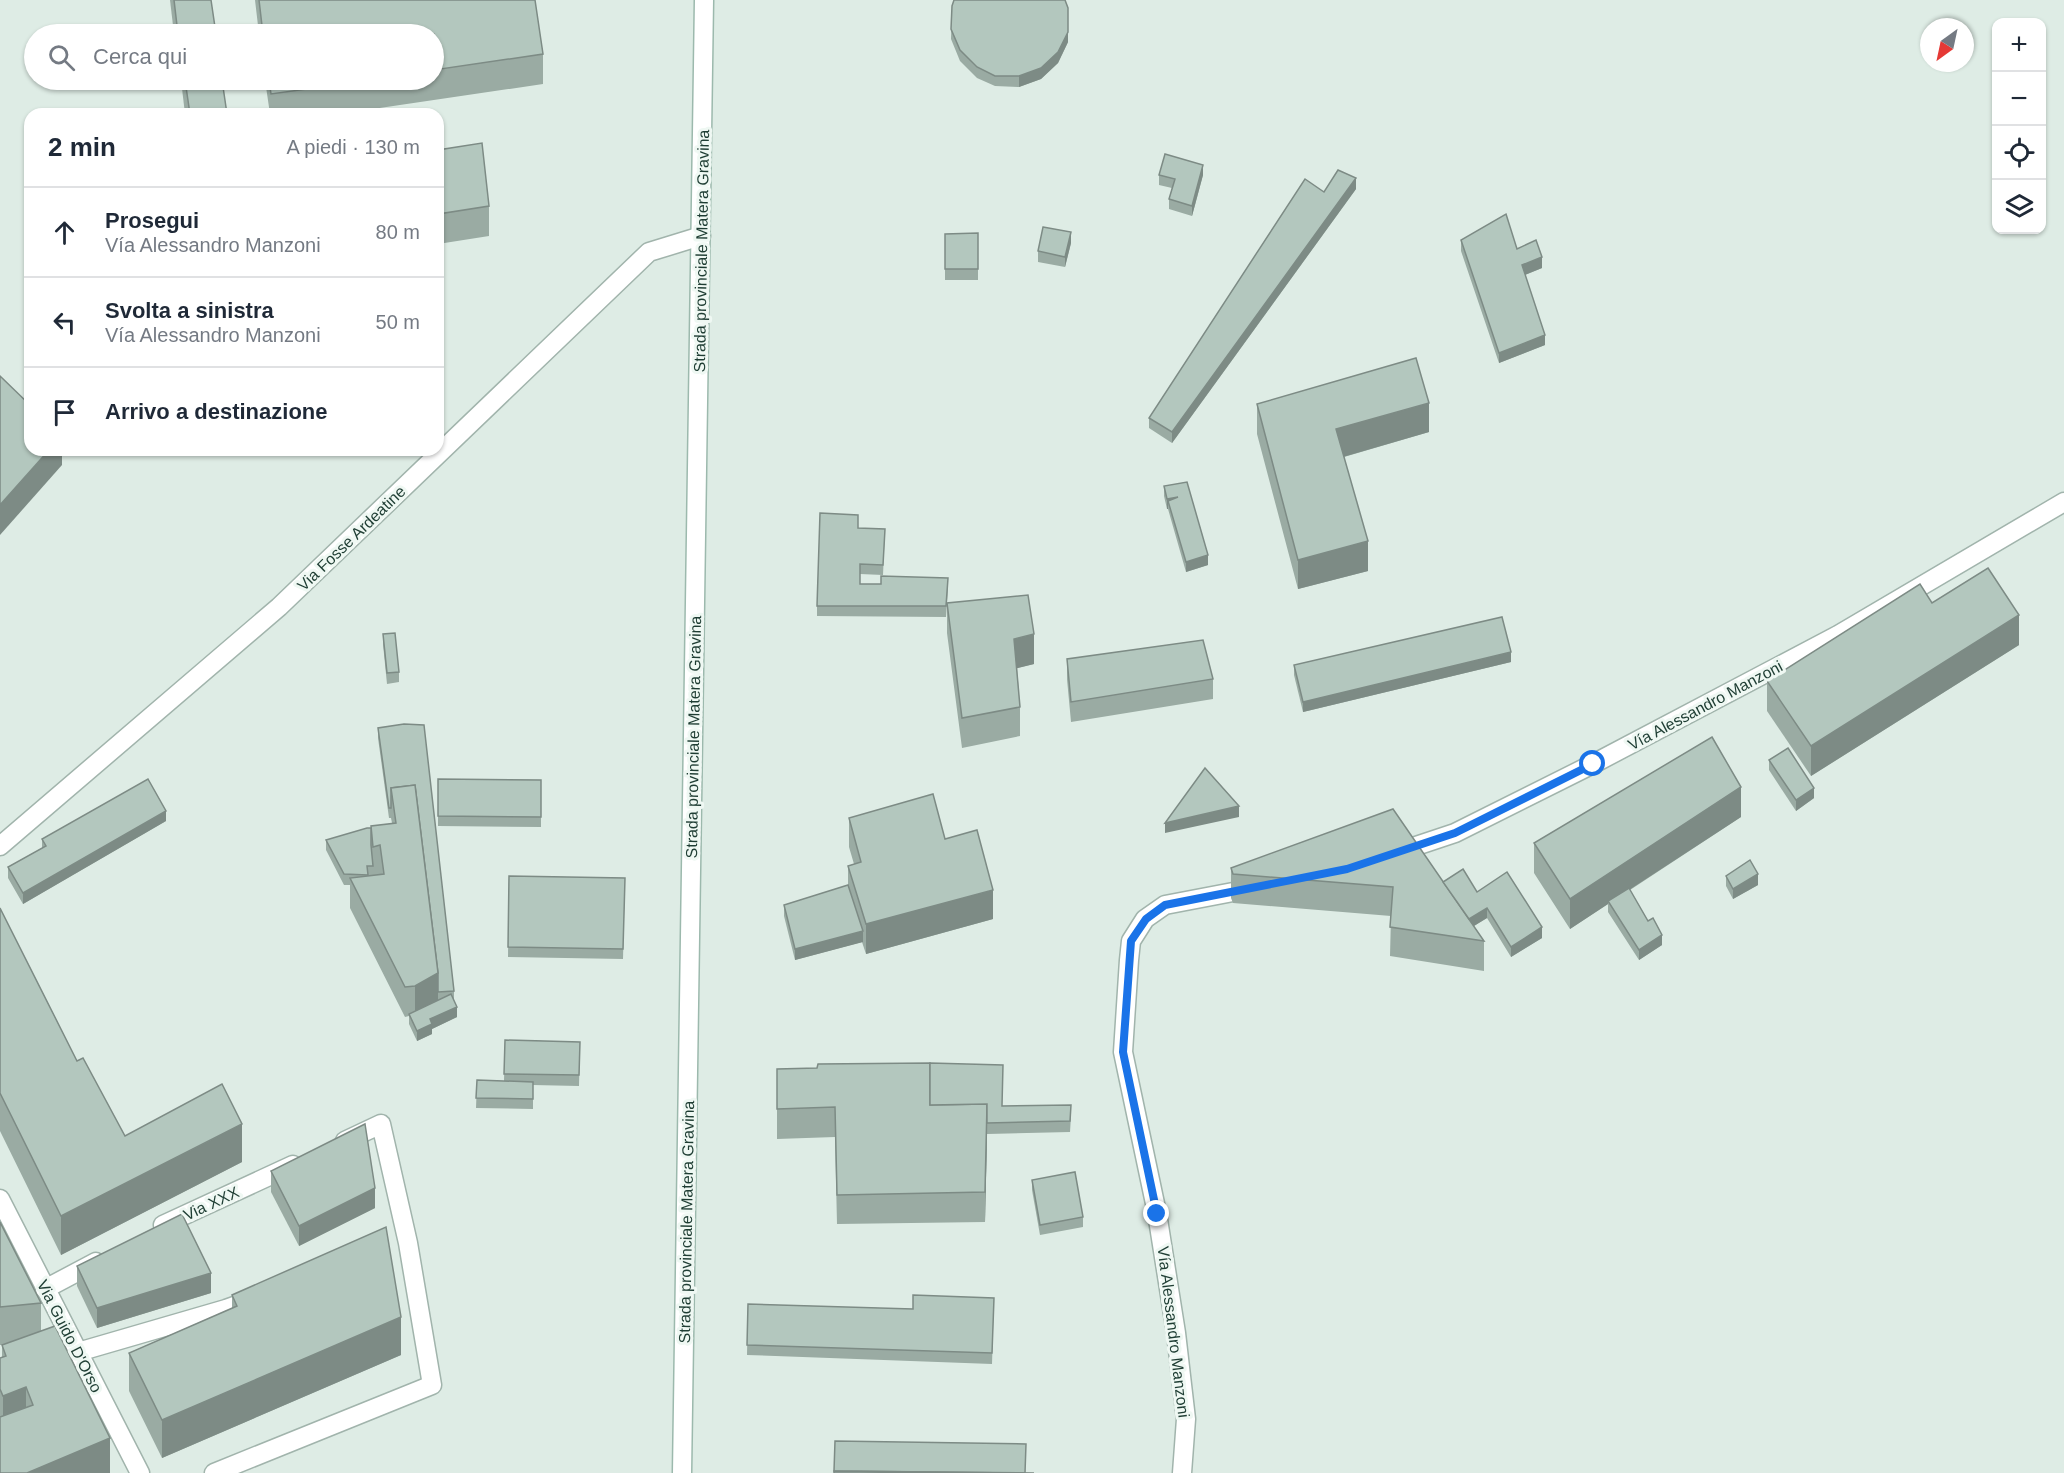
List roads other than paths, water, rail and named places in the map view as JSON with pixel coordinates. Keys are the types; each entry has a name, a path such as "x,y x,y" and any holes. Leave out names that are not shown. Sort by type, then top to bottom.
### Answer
{"street":[{"name":"Strada provinciale Matera Gravina","path":"682,1473 704,0"},
{"name":"Via Fosse Ardeatine","path":"444,449 650,252 701,236"},
{"name":"Via Fosse Ardeatine","path":"0,846 279,607 437,456"},
{"name":"Vía Alessandro Manzoni","path":"1380,858 1455,833 1593,764 1838,635 2064,502"},
{"name":"Vía Alessandro Manzoni","path":"1182,1473 1186,1419 1176,1333 1157,1214 1123,1052 1131,941 1146,919 1165,905 1268,885"},
{"path":"214,1473 432,1385 408,1242 381,1124 329,1148"},
{"name":"Via XXX","path":"150,1232 308,1158"},
{"name":"Via Guido D'Orso","path":"0,1199 140,1473"},
{"path":"387,1250 408,1242"},
{"path":"45,1289 108,1255"},
{"path":"78,1352 226,1309 269,1293"}]}
